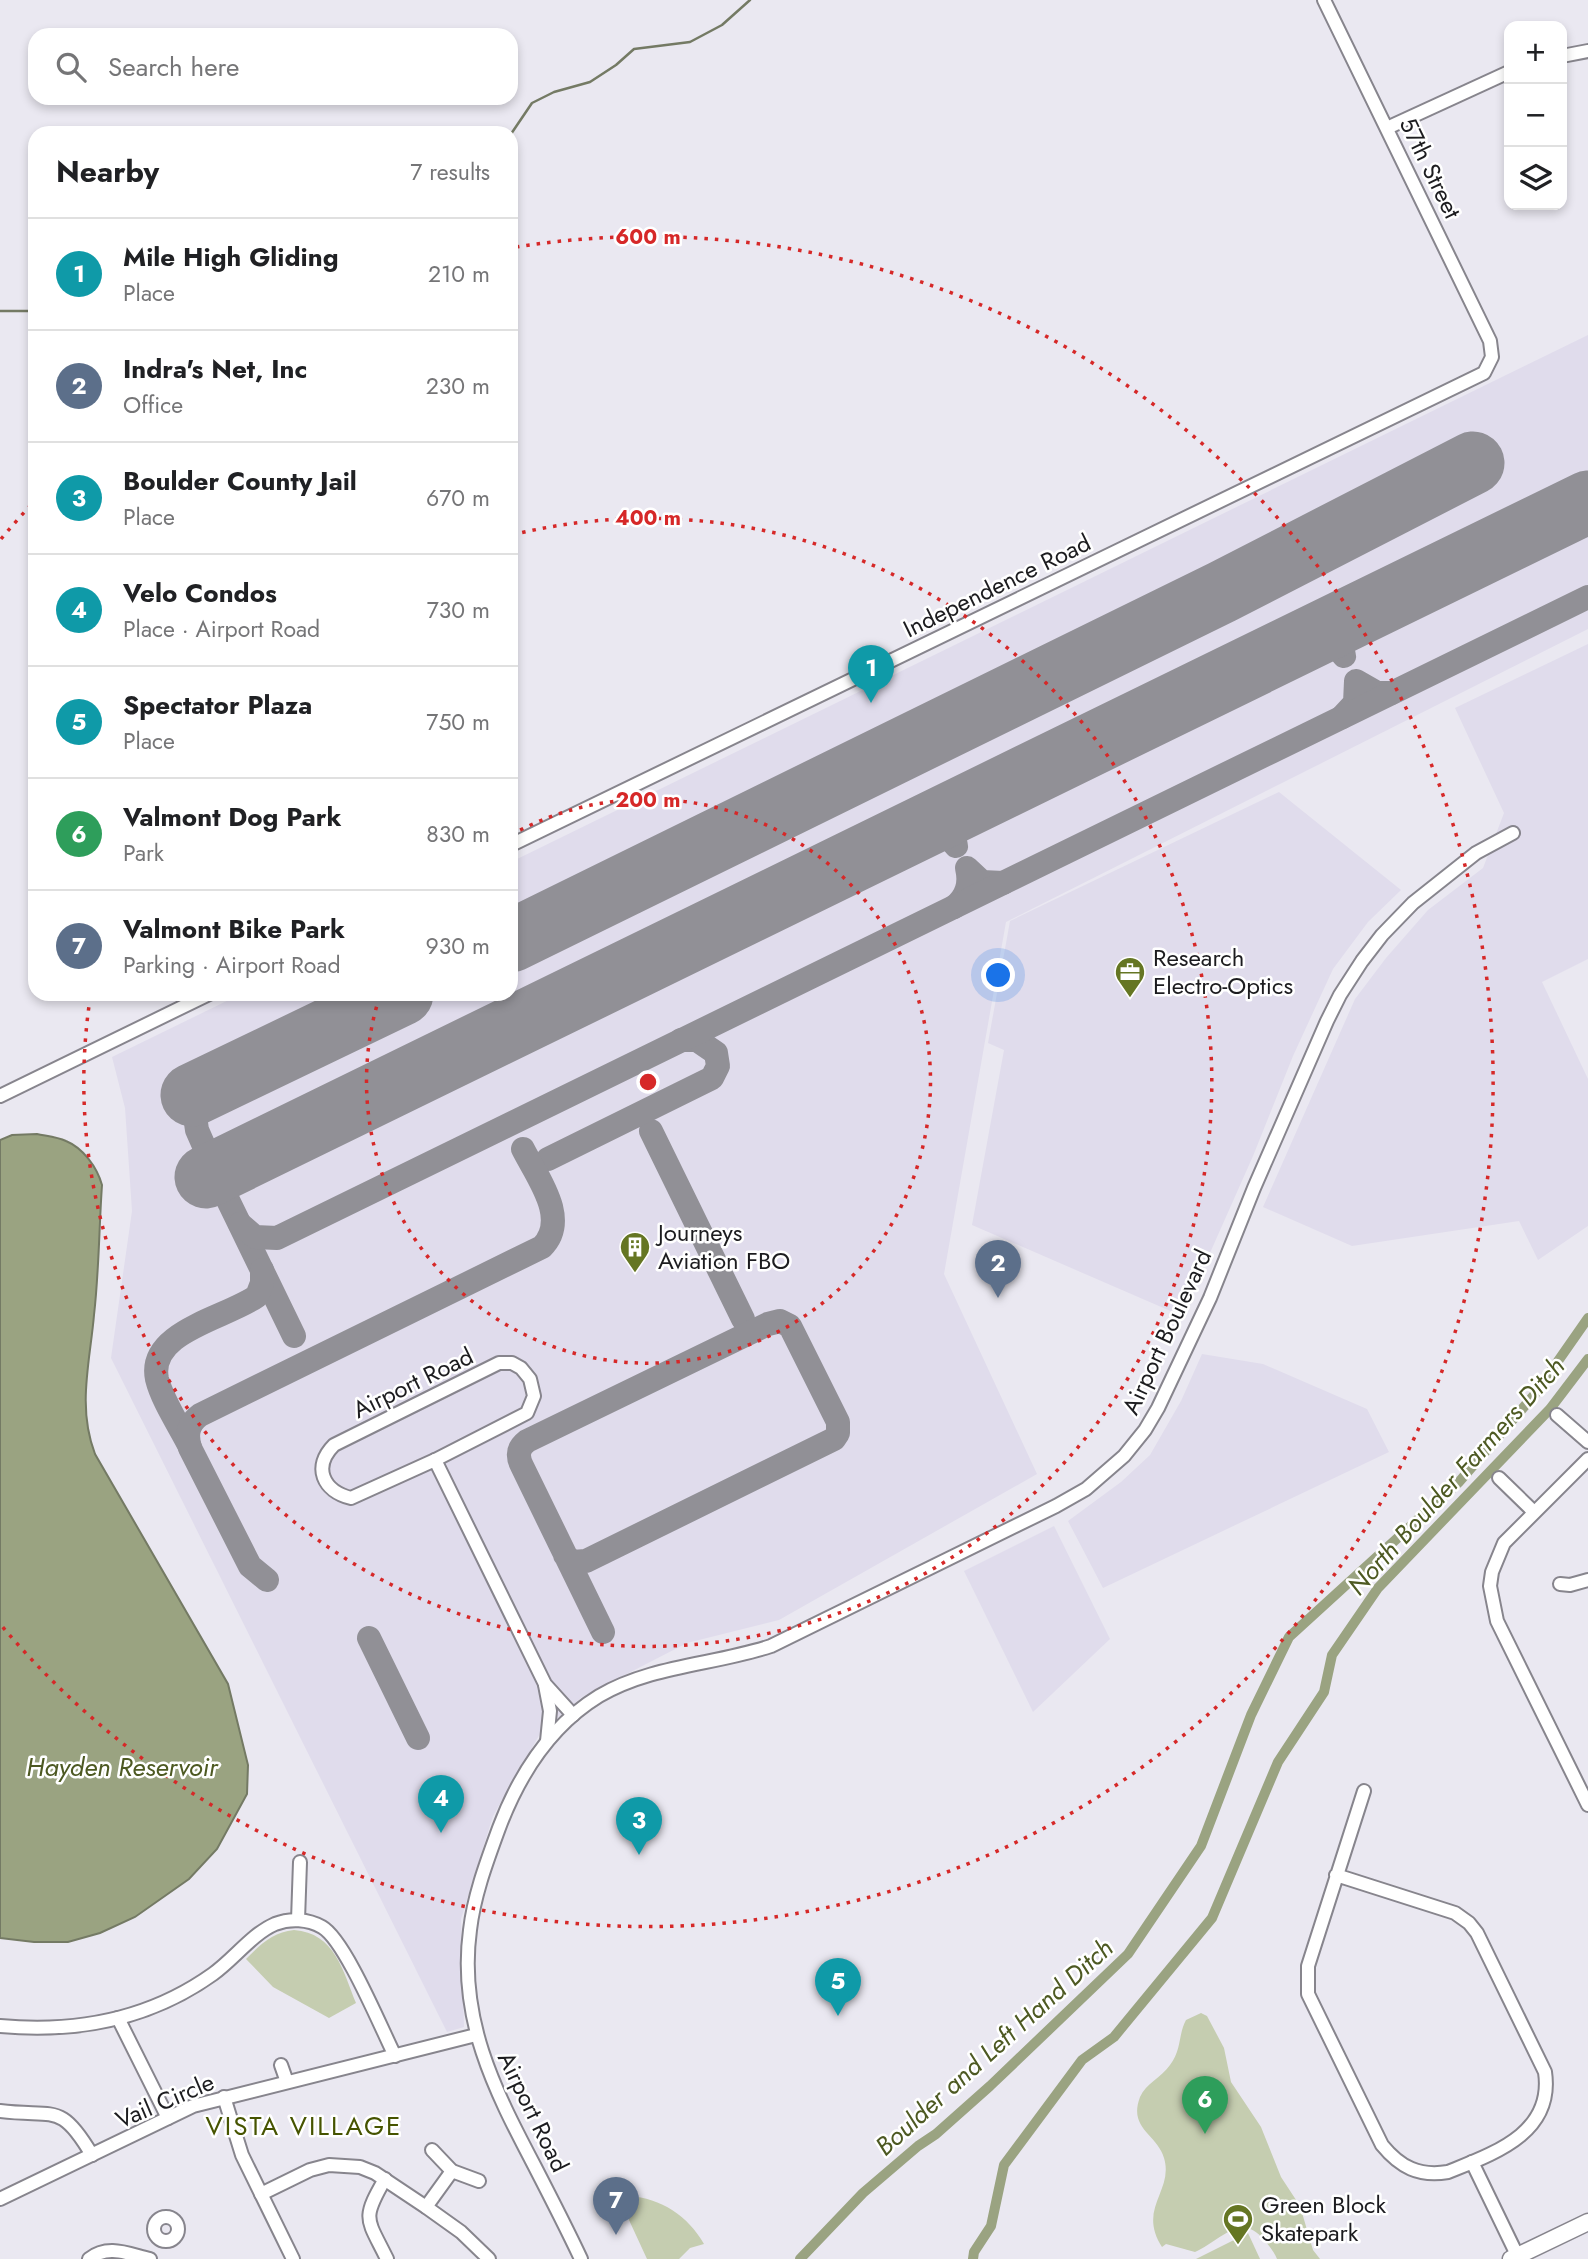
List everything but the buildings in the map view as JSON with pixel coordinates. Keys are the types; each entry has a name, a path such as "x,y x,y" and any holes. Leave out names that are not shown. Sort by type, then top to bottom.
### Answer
{"main road":[{"path":"1516,2258 1588,2222"}],"street":[{"name":"57th Street","path":"1324,0 1486,331 1492,347 1492,357"},
{"path":"1567,55 1588,51"},
{"path":"1387,128 1504,74"},
{"name":"Independence Road","path":"518,842 1476,378 1489,366 1492,357"},
{"name":"Airport Boulevard","path":"573,1715 599,1696 643,1675 744,1655 781,1641 1025,1521 1086,1489 1106,1474 1136,1443 1158,1409 1210,1298 1254,1188 1340,995 1382,935 1413,903 1476,853 1513,832"},
{"path":"0,1096 195,1001"},
{"name":"Airport Road","path":"499,1363 512,1363 521,1368 530,1379 534,1396 527,1413 435,1460 351,1498 337,1495 321,1471 322,1460 327,1453 345,1439 499,1363"},
{"path":"1557,1415 1588,1442"},
{"path":"1588,1459 1504,1543 1484,1586 1497,1621 1588,1805"},
{"path":"435,1460 545,1684 550,1711 547,1741"},
{"path":"1499,1478 1534,1513"},
{"path":"1560,1584 1570,1586 1588,1580"},
{"path":"545,1684 573,1715"},
{"name":"Airport Road","path":"573,1715 547,1741 511,1799 483,1872 474,1908 467,1968 476,2035 488,2074 581,2259"},
{"path":"1575,1779 1588,1773"},
{"path":"1336,1875 1455,1913 1477,1933 1545,2072 1546,2094 1541,2112 1521,2136 1448,2172 1417,2172 1394,2159 1382,2145 1308,1994 1308,1966 1336,1875 1364,1791"},
{"path":"298,1920 300,1862"},
{"path":"0,2026 66,2028 118,2018 162,2003 197,1985 230,1962 268,1928 284,1921 298,1920 321,1927 340,1944 395,2056"},
{"path":"118,2018 168,2118"},
{"name":"Vail Circle","path":"0,2199 193,2106 476,2035"},
{"path":"281,2065 287,2082"},
{"path":"224,2097 242,2155 293,2259"},
{"path":"0,2111 53,2114 66,2119 77,2129 92,2155"},
{"path":"432,2150 453,2171 479,2181"},
{"path":"1472,2162 1516,2258"},
{"path":"261,2193 310,2170 330,2165 360,2167 385,2179 426,2207 461,2232 489,2259"},
{"path":"426,2207 453,2171"},
{"path":"385,2179 370,2204 368,2213 370,2224 387,2259"},
{"path":"156,2259 161,2240"},
{"path":"89,2259 110,2250 150,2259"}],"shaded area":[{"path":"1588,335 1588,629 1006,922 944,1274 1037,1474 779,1620 687,1643 582,1697 541,1732 493,1816 461,1919 464,2027 447,2032 111,1358 132,1211 125,1108 112,1057 227,1001 518,1001 518,859"},
{"path":"1588,644 1588,959 1542,982 1588,1079 1588,1226 1538,1260 1519,1221 1352,1246 1263,1207 1355,999 1428,910 1483,868 1504,813 1455,708"},
{"path":"1279,792 1401,890 1368,922 1333,969 1182,1316 972,1225 1004,1050 988,1043 1010,921"},
{"path":"1202,1354 1263,1364 1367,1409 1389,1452 1103,1588 1068,1521 1121,1482 1150,1455 1181,1401"},
{"path":"1054,1526 1110,1639 1033,1712 964,1571"},
{"path":"294,1930 319,1938 328,1946 341,1967 356,2003 329,2018 273,1987 246,1959 274,1936"},
{"path":"1201,2013 1207,2016 1224,2048 1231,2082 1261,2127 1281,2177 1300,2206 1313,2250 1320,2259 1277,2259 1264,2240 1247,2228 1230,2231 1195,2252 1166,2244 1162,2247 1155,2233 1154,2210 1166,2170 1160,2150 1140,2124 1137,2108 1143,2092 1174,2059 1186,2020"},
{"path":"629,2196 652,2200 672,2210 690,2225 704,2244 690,2248 679,2259 647,2259 629,2220"},
{"name":"Green Block Skatepark","path":"1248,2233 1260,2259 1196,2259"}],"water":[{"name":"Hayden Reservoir","path":"37,1134 63,1140 78,1148 93,1165 102,1185 97,1283 86,1402 95,1454 228,1684 248,1765 247,1794 217,1849 189,1879 135,1917 100,1933 68,1942 0,1938 0,1140 12,1135"}],"waterway":[{"path":"516,126 532,103 554,92 590,82 634,49 690,42 722,25 750,0"},
{"path":"0,311 28,311"},
{"name":"Boulder and Left Hand Ditch","path":"800,2259 863,2193 990,2086 1128,1954 1201,1846 1251,1715 1289,1637 1459,1482 1535,1394 1588,1318"},
{"name":"North Boulder Farmers Ditch","path":"973,2259 974,2252 991,2226 1004,2165 1082,2060 1114,2037 1212,1918 1278,1762 1324,1692 1332,1655 1378,1588 1550,1409 1588,1359"}],"taxiway":[{"path":"240,1224 255,1237 277,1238 1588,597"},
{"path":"1300,643 1325,642 1344,656 1344,633 1359,614"},
{"path":"1342,717 1355,703 1356,681 1377,693 1391,693"},
{"path":"913,832 937,832 947,836 956,846 956,823 970,804"},
{"path":"954,907 967,890 967,868 982,882 1003,883"},
{"path":"548,1159 712,1078 718,1066 716,1053 697,1040 681,1040"},
{"path":"192,1095 197,1130 225,1194"},
{"path":"651,1131 743,1319"},
{"path":"267,1580 250,1566 190,1448 188,1434 191,1426 200,1415 542,1247 550,1236 552,1211 543,1185 523,1149"},
{"path":"246,1158 231,1173 225,1194 294,1336"},
{"path":"190,1447 159,1387 157,1363 164,1349 176,1337 257,1296 262,1283 262,1270"},
{"path":"565,1555 572,1562 586,1561 834,1439 838,1433 838,1422 790,1326 780,1321 768,1324 527,1441 520,1449 519,1459 522,1466 603,1632"},
{"path":"369,1638 418,1738"}],"runway":[{"path":"518,938 1222,592 1473,463"},
{"path":"206,1177 1588,502"},
{"path":"192,1095 387,1001"}],"place":[{"name":"Mile High Gliding","path":"871,703"},
{"name":"Research Electro-Optics","path":"1130,999"},
{"name":"Journeys Aviation FBO","path":"635,1274"},
{"name":"Indra's Net, Inc","path":"998,1298"},
{"name":"Velo Condos","path":"441,1833"},
{"name":"Boulder County Jail","path":"639,1855"},
{"name":"Spectator Plaza","path":"838,2016"},
{"name":"Valmont Dog Park","path":"1205,2134"},
{"name":"Valmont Bike Park","path":"616,2235"},
{"name":"Green Block Skatepark","path":"1238,2246"}],"district":[{"name":"VISTA VILLAGE","path":"304,2126"}]}
